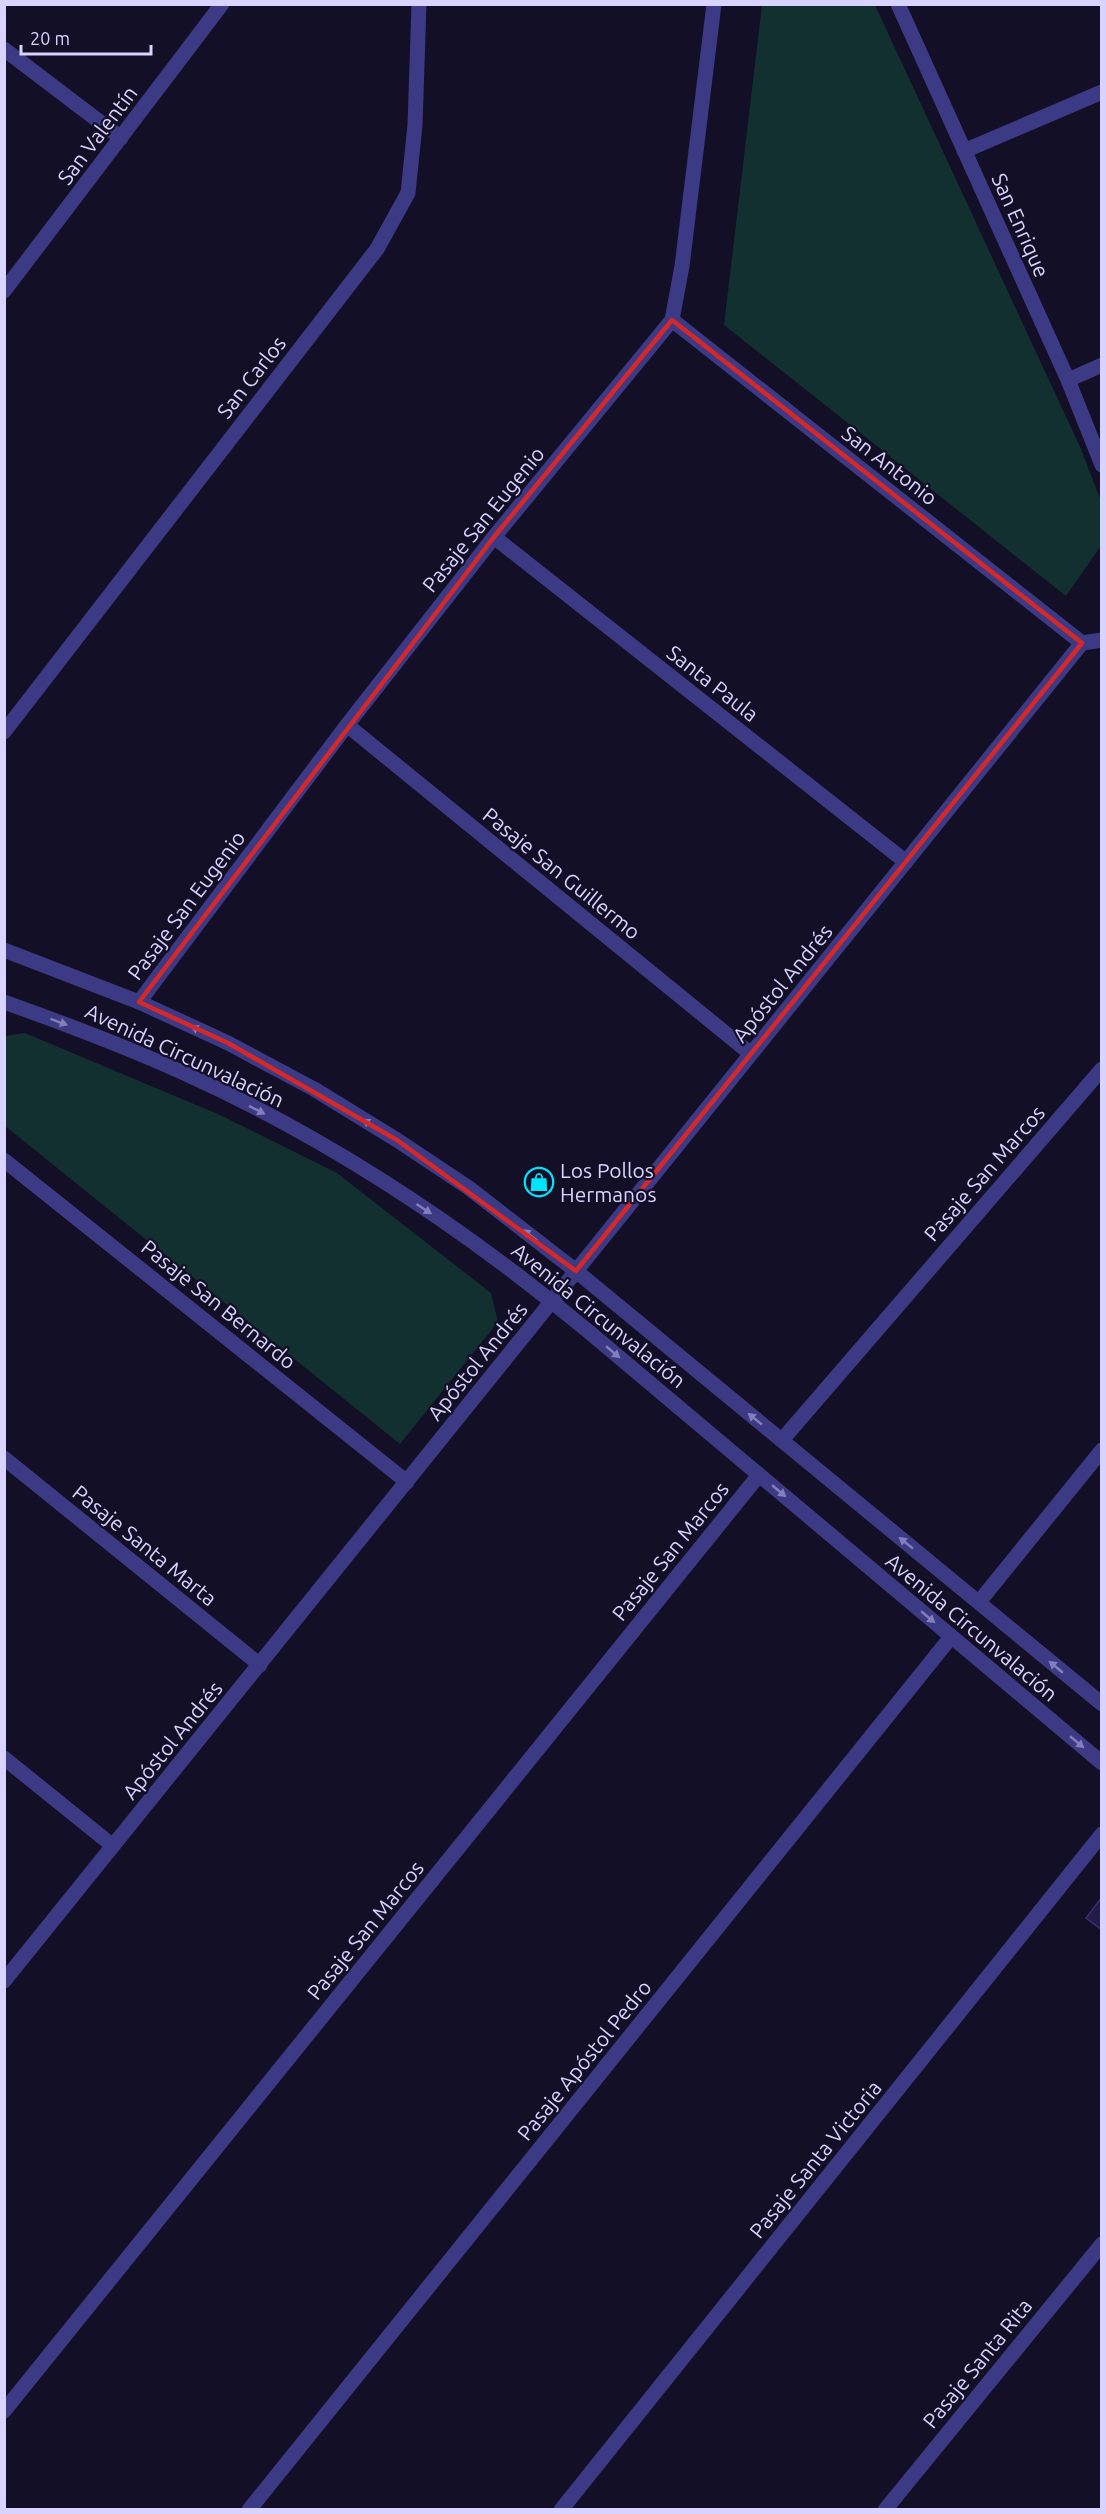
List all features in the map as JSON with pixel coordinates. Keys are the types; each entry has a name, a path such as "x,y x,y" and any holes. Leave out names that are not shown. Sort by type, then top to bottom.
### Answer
{"street":[{"name":"San Valentín","path":"4,291 222,4"},
{"name":"San Carlos","path":"4,732 377,249 408,193 415,125 419,4"},
{"name":"Pasaje San Eugenio","path":"139,1002 347,725 494,537 672,320 682,266 714,4"},
{"name":"San Enrique","path":"898,4 1068,380 1101,465"},
{"path":"4,49 121,138"},
{"path":"964,151 1101,92"},
{"name":"San Antonio","path":"672,320 1082,643"},
{"path":"1068,380 1101,365"},
{"name":"Santa Paula","path":"494,537 906,862"},
{"path":"1082,643 1101,640"},
{"name":"Apóstol Andrés","path":"4,1981 1082,643"},
{"name":"Pasaje San Guillermo","path":"347,725 751,1054"},
{"name":"Avenida Circunvalación","path":"4,950 139,1002 228,1043 314,1089 469,1188 576,1271 1101,1704"},
{"name":"Avenida Circunvalación","path":"4,1002 88,1032 188,1075 285,1124 379,1179 448,1224 552,1302 1101,1762"},
{"name":"Pasaje San Marcos","path":"782,1440 1101,1069"},
{"name":"Pasaje San Bernardo","path":"4,1160 407,1482"},
{"path":"979,1602 1101,1450"},
{"name":"Pasaje Santa Marta","path":"4,1458 260,1665"},
{"name":"Pasaje San Marcos","path":"4,2411 759,1474"},
{"name":"Pasaje Apóstol Pedro","path":"249,2510 951,1636"},
{"path":"4,1758 113,1846"},
{"name":"Pasaje Santa Victoria","path":"561,2510 1101,1834"},
{"name":"Pasaje Santa Rita","path":"885,2510 1101,2244"}],"highlighted area":[{"path":"672,320 1082,643 576,1271 397,1140 228,1043 139,1002 494,537"}],"green space":[{"path":"762,5 875,5 1081,449 1101,501 1101,546 1066,596 724,325"},
{"path":"25,1033 220,1115 337,1173 491,1293 498,1322 400,1444 5,1126 5,1036"}],"building":[{"path":"1102,1897 1102,1930 1086,1918"}],"place":[{"name":"Los Pollos Hermanos","path":"539,1182"}]}
